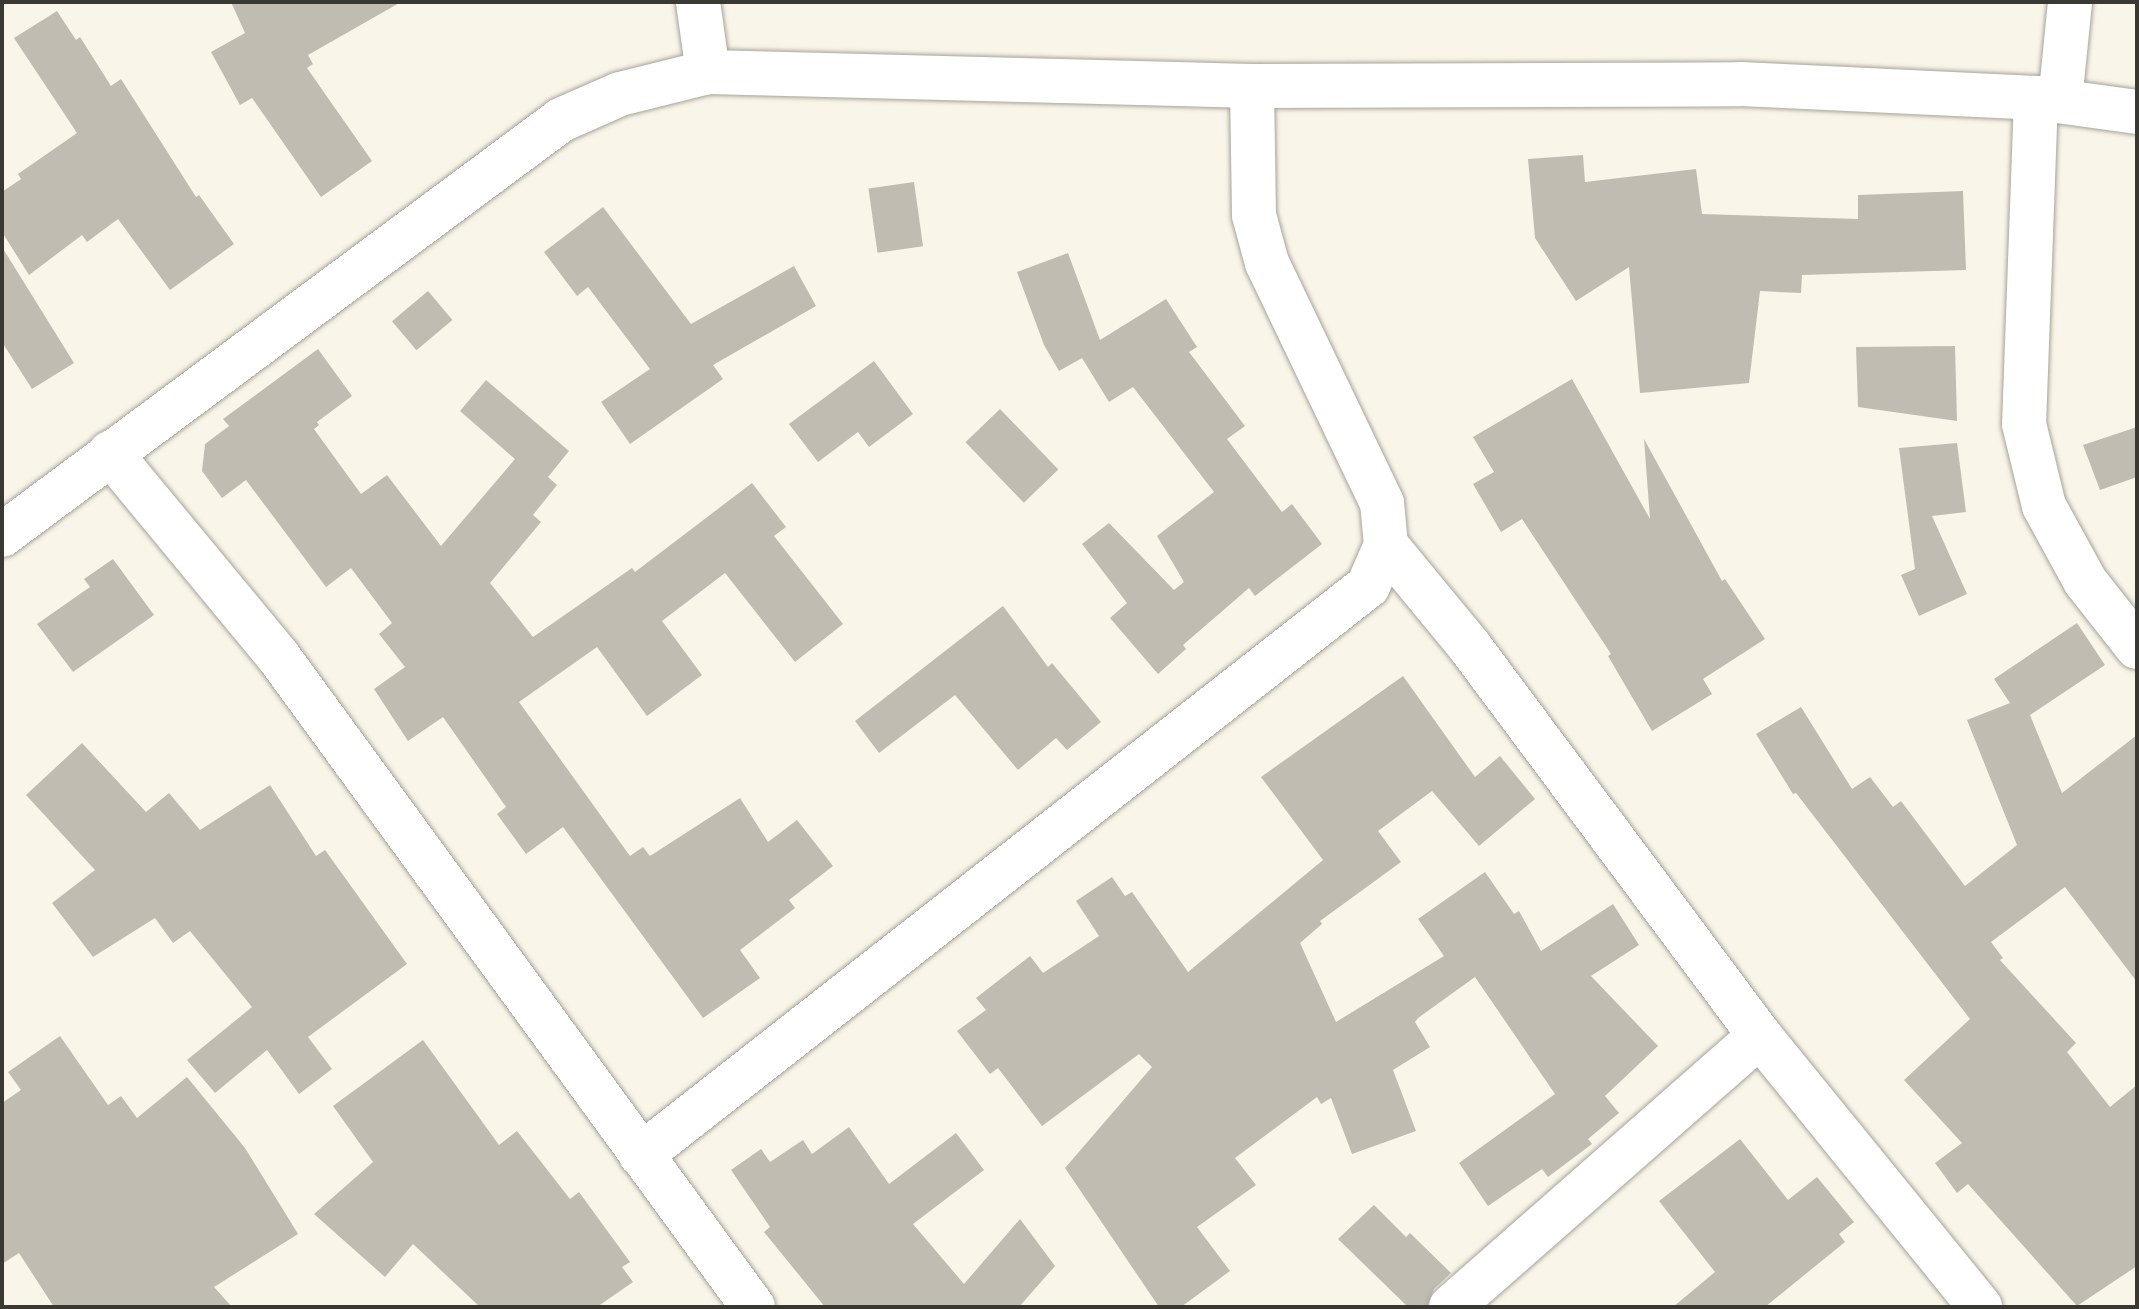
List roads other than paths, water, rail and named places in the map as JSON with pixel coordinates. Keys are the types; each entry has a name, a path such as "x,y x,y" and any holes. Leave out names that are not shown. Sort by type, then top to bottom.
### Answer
{"street":[{"path":"698,2 708,72"},
{"path":"2070,2 2048,100 2024,424 2044,506 2085,581 2137,647"},
{"path":"2,535 561,120 620,94 708,72 1252,86 1741,84 2048,100 2137,112"},
{"path":"641,1155 1368,586 1386,545 1382,503 1267,263 1254,215 1252,86"},
{"path":"110,453 278,656 753,1307"},
{"path":"1386,545 1470,647 1760,1036 1980,1307"},
{"path":"1451,1307 1760,1036"}]}
